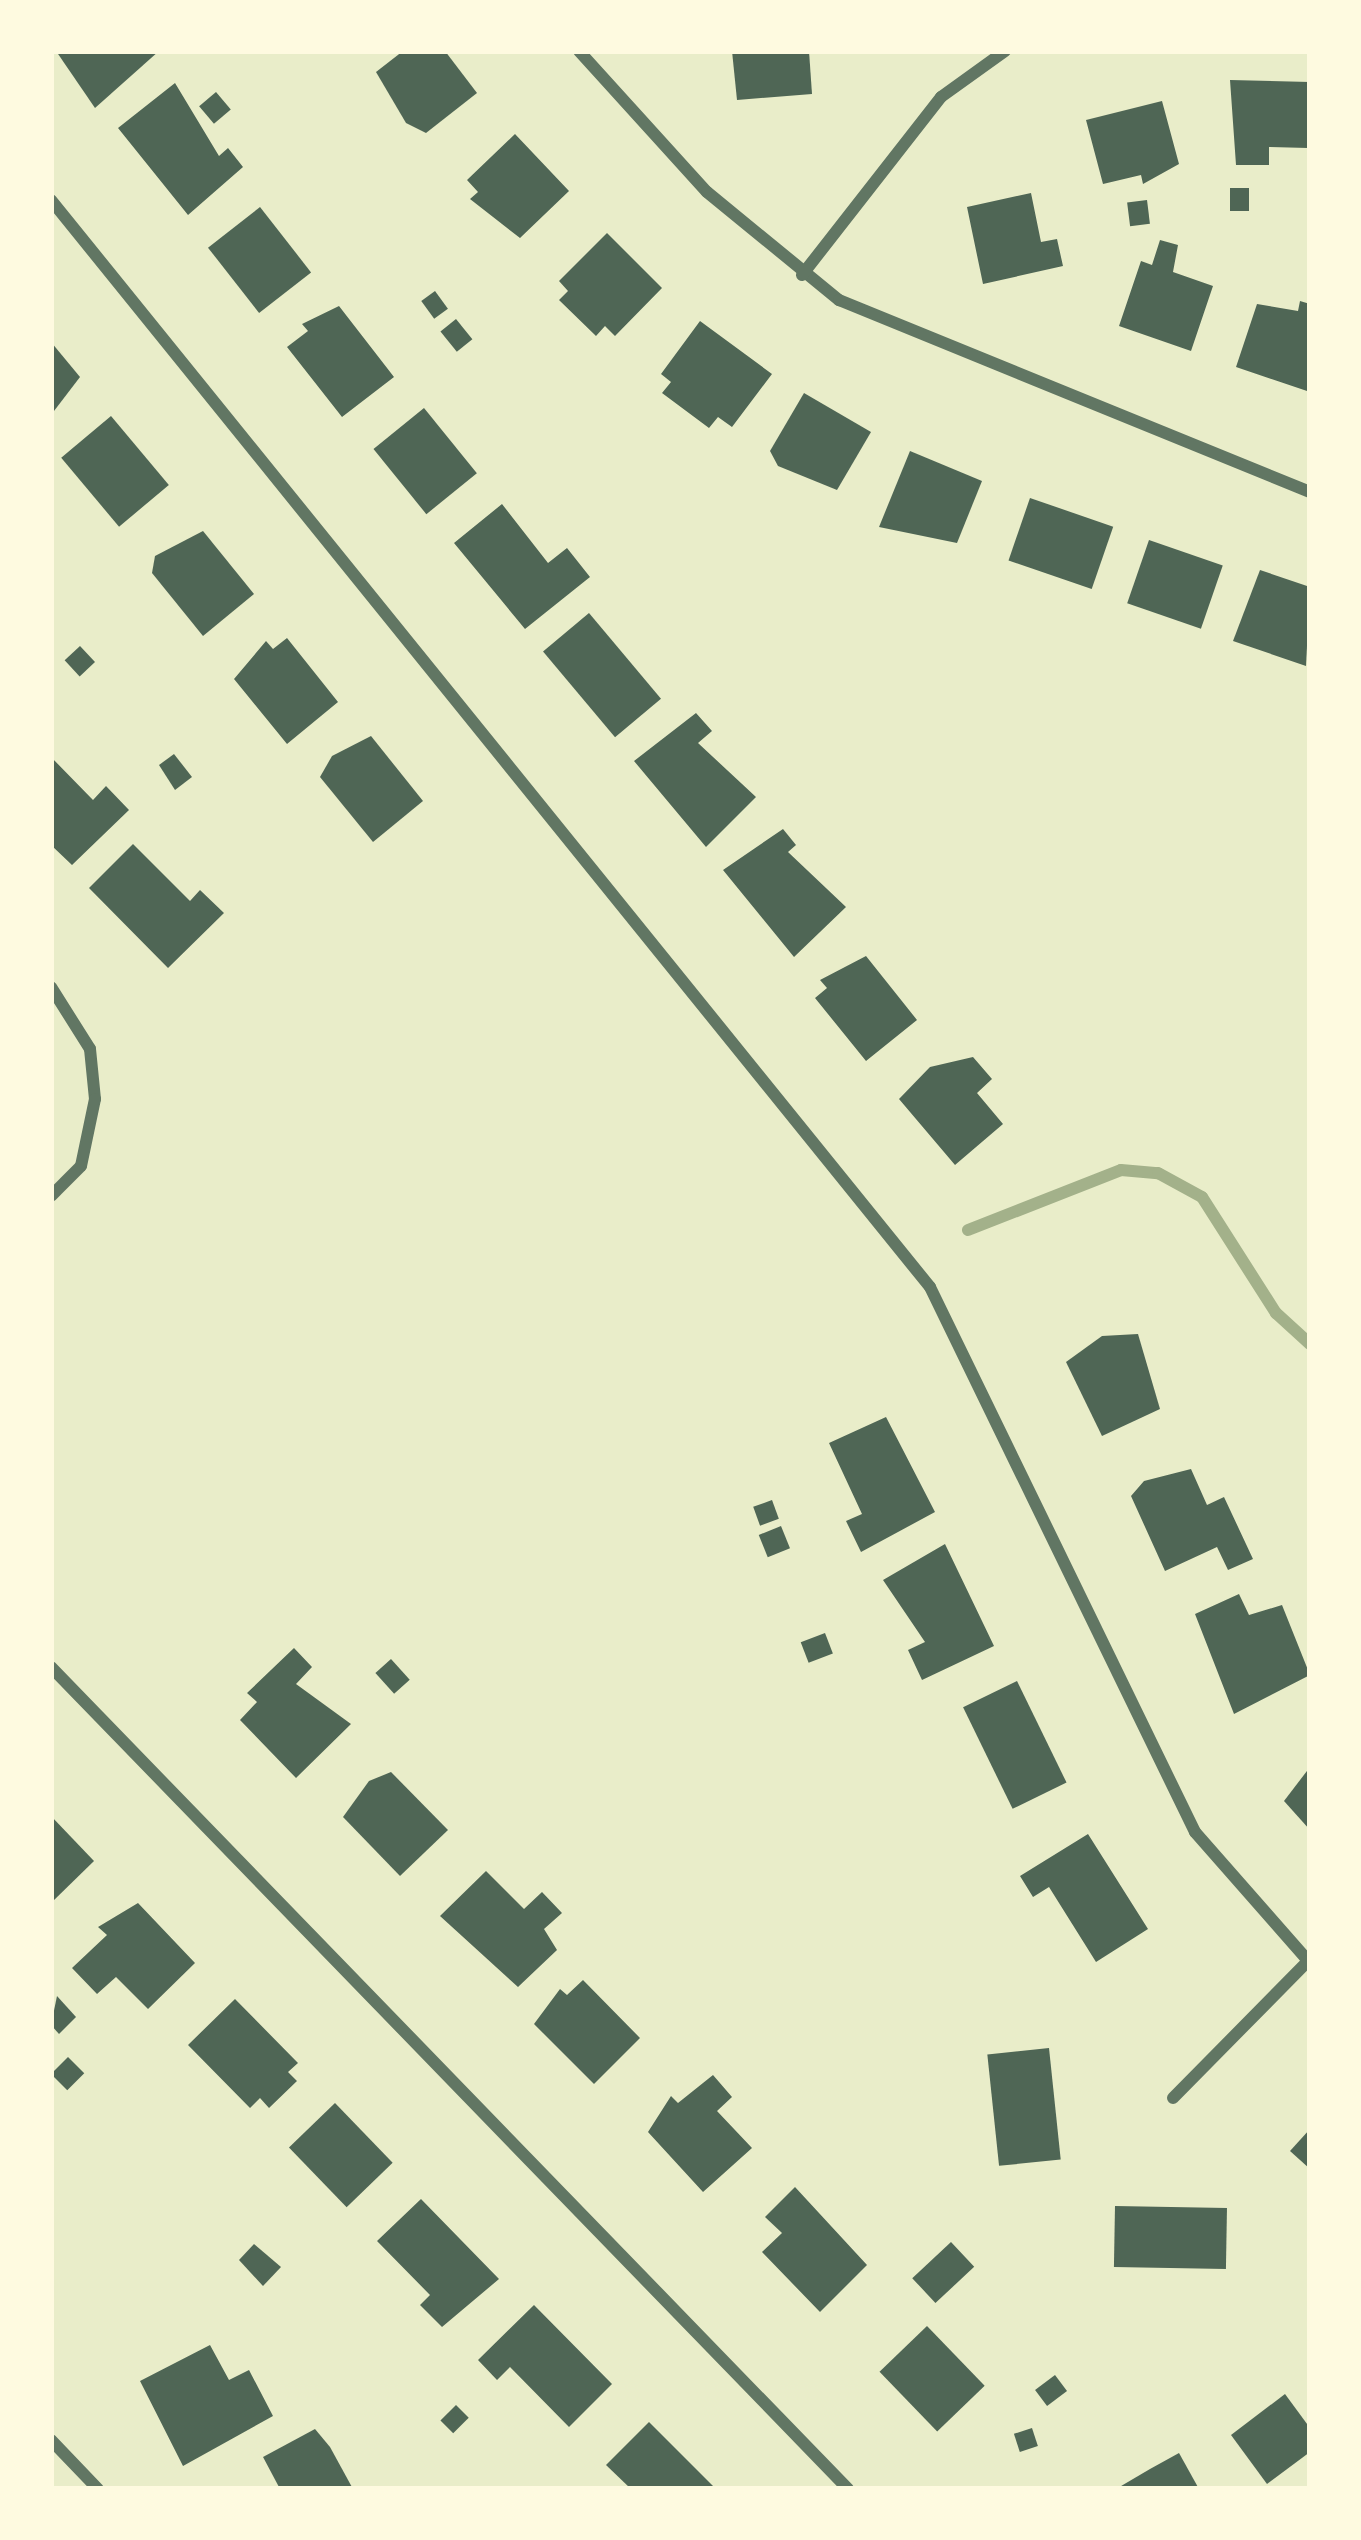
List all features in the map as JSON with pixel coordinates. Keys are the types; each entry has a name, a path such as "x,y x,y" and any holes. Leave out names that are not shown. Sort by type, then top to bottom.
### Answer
{"street":[{"path":"579,51 707,193 802,275 884,324 1310,492"},
{"path":"802,275 941,97 1005,51"},
{"path":"51,200 930,1287 1195,1832 1309,1962 1173,2098"},
{"path":"51,987 90,1049 95,1099 81,1166 51,1196"},
{"path":"51,1667 848,2489"},
{"path":"51,2440 98,2489"}],"building":[{"path":"56,51 159,51 95,108"},
{"path":"403,51 445,51 477,93 426,133 406,123 376,72"},
{"path":"732,51 809,51 812,94 737,100"},
{"path":"1230,80 1310,82 1308,148 1269,147 1269,165 1236,165"},
{"path":"175,83 219,156 228,148 243,167 188,215 118,128"},
{"path":"216,92 231,110 214,124 199,106"},
{"path":"1162,101 1179,164 1143,184 1141,175 1103,184 1086,120"},
{"path":"515,134 569,191 520,238 470,199 478,192 467,180"},
{"path":"1230,188 1249,188 1249,211 1230,211"},
{"path":"1031,193 1041,242 1057,239 1063,266 983,284 967,207"},
{"path":"1147,200 1150,224 1130,226 1127,202"},
{"path":"260,207 311,272 259,313 208,248"},
{"path":"607,233 662,288 615,336 605,326 596,336 559,300 568,291 559,281"},
{"path":"1160,240 1178,245 1173,272 1213,286 1191,351 1119,326 1141,261 1152,265"},
{"path":"435,291 448,309 434,319 421,301"},
{"path":"1300,301 1310,304 1310,392 1236,367 1257,304 1298,311"},
{"path":"339,306 394,377 342,417 287,347 308,331 302,324"},
{"path":"456,319 472,339 457,352 440,332"},
{"path":"700,321 772,374 732,427 718,417 709,428 662,393 671,382 661,374"},
{"path":"51,342 80,377 54,411 51,406"},
{"path":"804,393 871,432 837,490 778,466 770,451"},
{"path":"424,408 477,473 426,514 373,449"},
{"path":"111,416 169,485 119,527 61,458"},
{"path":"910,451 982,481 957,543 879,527"},
{"path":"1030,498 1113,527 1092,589 1009,560"},
{"path":"502,504 548,563 567,548 590,577 525,629 454,543"},
{"path":"203,531 254,594 203,636 152,573 155,556"},
{"path":"1149,540 1223,565 1201,629 1127,603"},
{"path":"1260,570 1310,587 1306,666 1233,641"},
{"path":"589,613 661,699 615,737 543,652"},
{"path":"287,638 338,702 287,744 234,679 266,641 273,649"},
{"path":"80,646 95,662 80,676 65,660"},
{"path":"696,713 712,731 698,743 756,797 706,847 634,761"},
{"path":"371,736 423,801 373,842 320,777 332,756"},
{"path":"174,754 192,777 175,790 159,765"},
{"path":"51,757 93,800 106,786 129,810 72,865 51,845"},
{"path":"783,829 796,845 788,852 846,907 794,957 723,870"},
{"path":"133,844 190,901 200,890 224,913 168,968 89,888"},
{"path":"866,956 917,1020 866,1061 815,998 827,988 820,980"},
{"path":"973,1057 992,1079 977,1093 1003,1124 955,1165 899,1099 930,1067"},
{"path":"1138,1334 1160,1409 1102,1436 1066,1362 1102,1336"},
{"path":"886,1417 935,1512 861,1552 846,1521 862,1514 829,1443"},
{"path":"1191,1469 1207,1505 1224,1497 1253,1559 1228,1570 1217,1547 1165,1571 1131,1496 1144,1481"},
{"path":"772,1500 779,1519 760,1526 753,1507"},
{"path":"781,1526 790,1548 768,1557 759,1535"},
{"path":"945,1544 994,1646 922,1680 908,1650 925,1642 883,1580"},
{"path":"1239,1594 1249,1615 1282,1605 1310,1675 1234,1714 1195,1614"},
{"path":"825,1633 833,1654 809,1663 801,1642"},
{"path":"294,1648 312,1667 296,1684 351,1724 296,1778 240,1720 257,1702 247,1693"},
{"path":"391,1659 410,1680 394,1694 375,1673"},
{"path":"1017,1681 1067,1783 1013,1809 963,1707"},
{"path":"1310,1767 1310,1830 1284,1801"},
{"path":"391,1772 448,1830 400,1876 343,1817 369,1781"},
{"path":"51,1816 94,1861 51,1903"},
{"path":"1088,1834 1148,1929 1096,1962 1049,1887 1033,1897 1020,1876"},
{"path":"486,1871 524,1909 542,1892 562,1913 544,1929 557,1950 518,1987 440,1916"},
{"path":"138,1903 195,1963 148,2009 116,1977 97,1994 72,1968 107,1935 98,1927"},
{"path":"583,1980 640,2038 594,2084 534,2024 560,1989 567,1995"},
{"path":"57,1996 76,2017 59,2034 51,2025"},
{"path":"235,1999 298,2063 288,2072 297,2081 269,2108 260,2098 250,2108 188,2045"},
{"path":"1049,2048 1061,2159 999,2166 987,2054"},
{"path":"68,2057 84,2073 67,2090 51,2074"},
{"path":"713,2075 732,2097 717,2111 752,2148 703,2192 648,2132 671,2096 678,2103"},
{"path":"335,2103 393,2163 347,2207 289,2147"},
{"path":"1310,2129 1310,2169 1290,2151"},
{"path":"795,2187 867,2265 820,2312 762,2252 782,2233 765,2217"},
{"path":"421,2199 499,2279 442,2327 420,2305 430,2295 377,2241"},
{"path":"1115,2206 1227,2208 1226,2269 1114,2267"},
{"path":"951,2242 974,2267 935,2303 912,2278"},
{"path":"254,2244 281,2267 263,2286 239,2260"},
{"path":"534,2305 612,2384 569,2427 510,2367 497,2380 478,2360"},
{"path":"927,2326 985,2386 937,2432 880,2372"},
{"path":"210,2345 229,2380 249,2370 273,2416 183,2466 140,2381"},
{"path":"1055,2375 1067,2391 1047,2406 1035,2390"},
{"path":"1285,2394 1310,2428 1310,2452 1267,2484 1231,2435"},
{"path":"456,2405 469,2418 453,2433 440,2421"},
{"path":"649,2422 716,2489 631,2489 606,2465"},
{"path":"1032,2428 1038,2446 1020,2452 1014,2434"},
{"path":"315,2429 353,2489 280,2489 263,2457"},
{"path":"1179,2453 1199,2489 1116,2489 1150,2469"}],"waterway":[{"path":"968,1230 1121,1170 1158,1173 1202,1197 1276,1313 1310,1344"}]}
